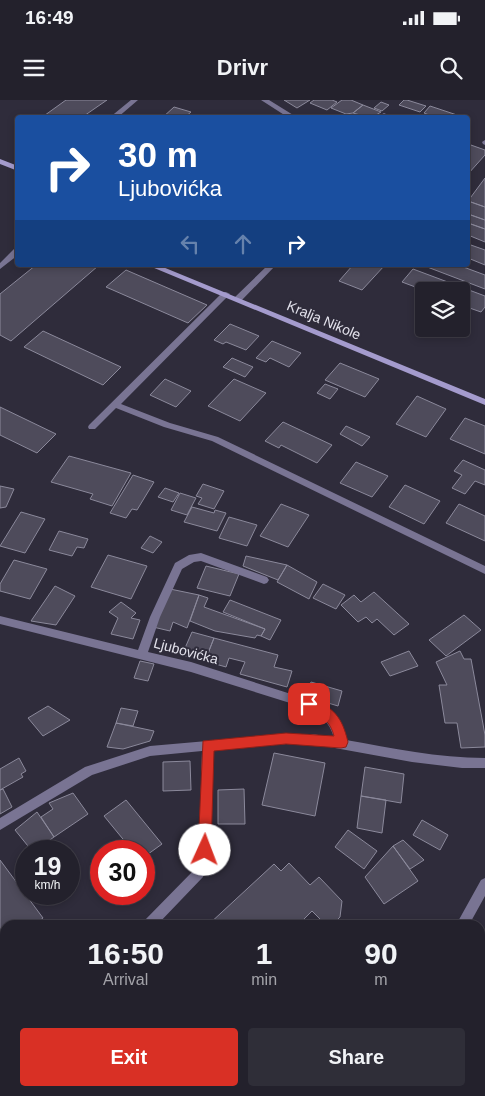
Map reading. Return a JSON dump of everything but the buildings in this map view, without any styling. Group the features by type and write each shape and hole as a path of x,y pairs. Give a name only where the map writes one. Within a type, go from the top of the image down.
{"street":[{"path":"116,115 135,100"},
{"path":"264,100 290,115"},
{"path":"0,161 15,168"},
{"path":"0,267 15,253"},
{"name":"Kralja Nikole","path":"156,267 226,294 485,402"},
{"path":"238,299 270,267"},
{"path":"92,427 226,294"},
{"path":"116,405 167,425 215,439 485,570"},
{"path":"142,654 155,617 178,566 184,562 201,557 264,580"},
{"name":"Ljubovićka","path":"0,620 81,642 191,666 309,704 326,712 337,726 341,742"},
{"path":"0,824 82,775 119,759 150,751 286,739 341,742 412,757 462,763 485,763"},
{"path":"153,920 199,873 205,850 208,745"},
{"path":"465,920 485,884"}],"route":[{"path":"205,850 208,745 286,739 341,742 337,726 326,712 309,704"}]}
